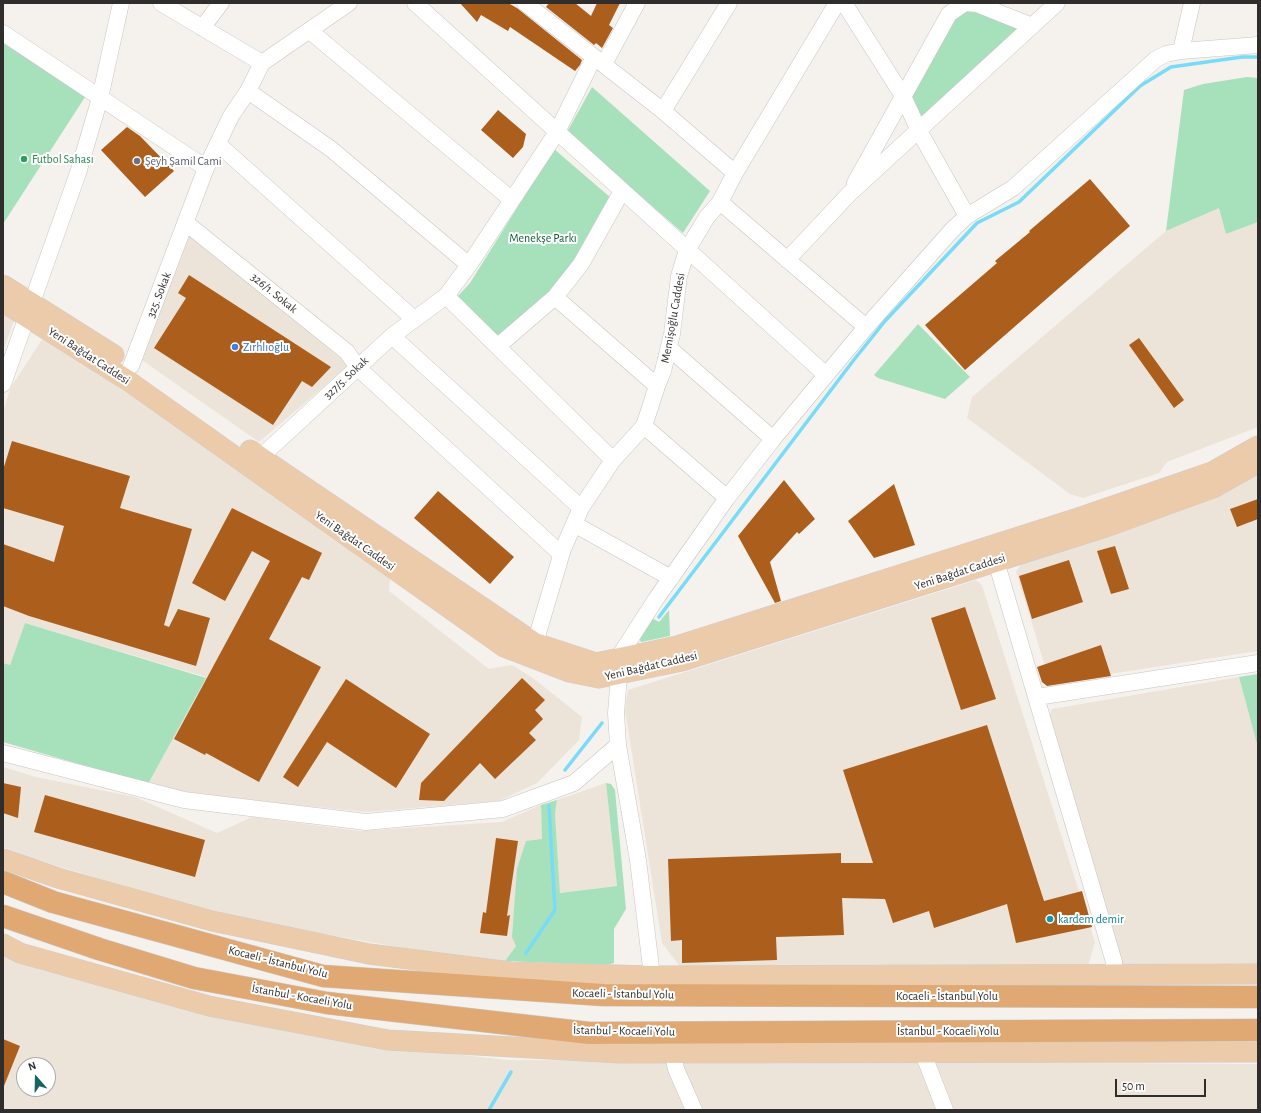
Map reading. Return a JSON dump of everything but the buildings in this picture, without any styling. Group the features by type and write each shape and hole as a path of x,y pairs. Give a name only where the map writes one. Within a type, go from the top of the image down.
{"highway":[{"name":"Kocaeli - İstanbul Yolu","path":"3,882 53,902 323,976 603,995 1258,997"},
{"name":"İstanbul - Kocaeli Yolu","path":"3,916 99,949 194,978 327,1003 589,1033 1258,1030"}],"main road":[{"name":"Yeni Bağdat Caddesi","path":"3,285 29,309 127,380 256,461 535,643 596,663 618,666 682,661 1106,527 1213,488 1258,463"},
{"name":"Yeni Bağdat Caddesi","path":"3,302 29,309 131,366 504,647 569,672 599,678 618,666 677,646 1078,518 1212,472 1258,446"},
{"path":"3,859 58,878 212,921 370,954 511,972 652,976 1113,976 1258,974"},
{"path":"3,944 20,953 209,1006 388,1040 620,1053 673,1054 1258,1052"}],"street":[{"path":"3,384 78,172 100,98 121,3"},
{"path":"161,3 262,63 349,3"},
{"path":"202,28 221,3"},
{"path":"415,3 826,375"},
{"path":"525,3 663,111 735,173"},
{"name":"327/5. Sokak","path":"256,461 392,336 446,296 469,265 557,132 599,61 637,3"},
{"path":"663,111 729,3"},
{"name":"Memişoğlu Caddesi","path":"535,643 561,554 581,508 613,460 644,426 657,386 664,371 669,348 679,276 687,250 707,217 720,202 735,173 837,3"},
{"path":"844,3 903,96 919,131 967,216"},
{"path":"849,194 949,14 965,3 977,4 1032,26"},
{"path":"787,260 849,194 1057,3"},
{"path":"1181,51 1192,3"},
{"path":"310,31 512,200"},
{"path":"3,33 206,168"},
{"path":"652,976 638,860 618,745 616,713 618,666 671,578 727,498 773,439 866,327 952,230 967,216 1014,188 1156,58 1181,51 1258,45"},
{"name":"325. Sokak","path":"131,366 206,168 231,116 248,91 262,63"},
{"path":"248,91 331,149 469,265"},
{"path":"218,144 414,319"},
{"path":"498,346 555,297 581,264 622,191"},
{"path":"720,202 866,327"},
{"name":"326/1. Sokak","path":"186,223 347,352 358,368 561,554"},
{"path":"446,296 613,460"},
{"path":"555,297 657,386"},
{"path":"392,336 581,508"},
{"path":"669,348 773,439"},
{"path":"644,426 727,498"},
{"path":"574,524 671,578"},
{"path":"996,561 1114,962 1113,976"},
{"path":"1037,697 1258,664"},
{"path":"3,753 184,800 366,822 503,809 574,783 618,745"},
{"path":"923,1053 945,1110"},
{"path":"673,1054 676,1069 694,1110"}],"shaded area":[{"path":"1220,207 1226,234 1258,222 1258,427 1167,462 1159,473 1083,498 1070,494 967,418 972,397 1166,231"},
{"path":"190,235 349,365 259,442 139,358"},
{"path":"3,311 15,318 3,351"},
{"path":"45,335 390,578 389,591 489,669 512,665 533,678 582,717 579,740 537,783 499,801 366,812 196,795 148,784 206,677 25,623 10,665 3,663 3,411 11,387"},
{"path":"1258,475 1258,651 1065,681 1046,669 1016,572 1022,562 1217,495"},
{"path":"976,580 982,585 1095,942 1088,966 682,969 662,943 625,710 628,690"},
{"path":"1239,677 1258,748 1258,966 1128,967 1121,963 1048,721 1052,709"},
{"path":"3,767 36,777 135,797 217,833 252,817 359,831 502,822 541,805 545,907 505,961 426,952 228,917 27,857 3,847"},
{"path":"606,783 617,886 560,893 555,814 557,800"},
{"path":"3,950 41,970 348,1042 507,1060 1258,1064 1258,1110 3,1110"}],"green space":[{"path":"967,10 975,10 1018,29 922,117 911,95 954,19"},
{"name":"Futbol Sahası","path":"3,41 87,94 3,224"},
{"path":"1247,77 1258,78 1258,222 1226,234 1219,208 1166,231 1184,90 1203,84"},
{"path":"592,87 710,191 683,233 567,132"},
{"name":"Menekşe Parkı","path":"554,149 611,198 576,260 551,294 499,337 458,296 470,283"},
{"path":"918,324 970,377 945,399 878,378 874,375"},
{"path":"669,610 670,636 641,642 642,631 650,617 659,622"},
{"path":"25,623 206,678 148,784 3,742 3,663 10,665"},
{"path":"1258,674 1258,748 1239,677"},
{"path":"606,783 611,784 615,790 626,909 614,929 614,963 606,965 505,961 516,946 512,937 517,869 526,841 542,839 541,805 557,800 555,814 560,893 617,886"}],"waterway":[{"path":"659,617 885,321 977,223 1019,202 1140,86 1171,67 1242,57 1258,57"},
{"path":"565,770 602,723"},
{"path":"526,953 555,910 549,806"},
{"path":"489,1110 511,1072"}],"place":[{"name":"Futbol Sahası","path":"24,159"},
{"name":"Şeyh Şamil Cami","path":"137,161"},
{"name":"Zırhlıoğlu","path":"235,347"},
{"name":"kardem demir","path":"1050,919"}]}
